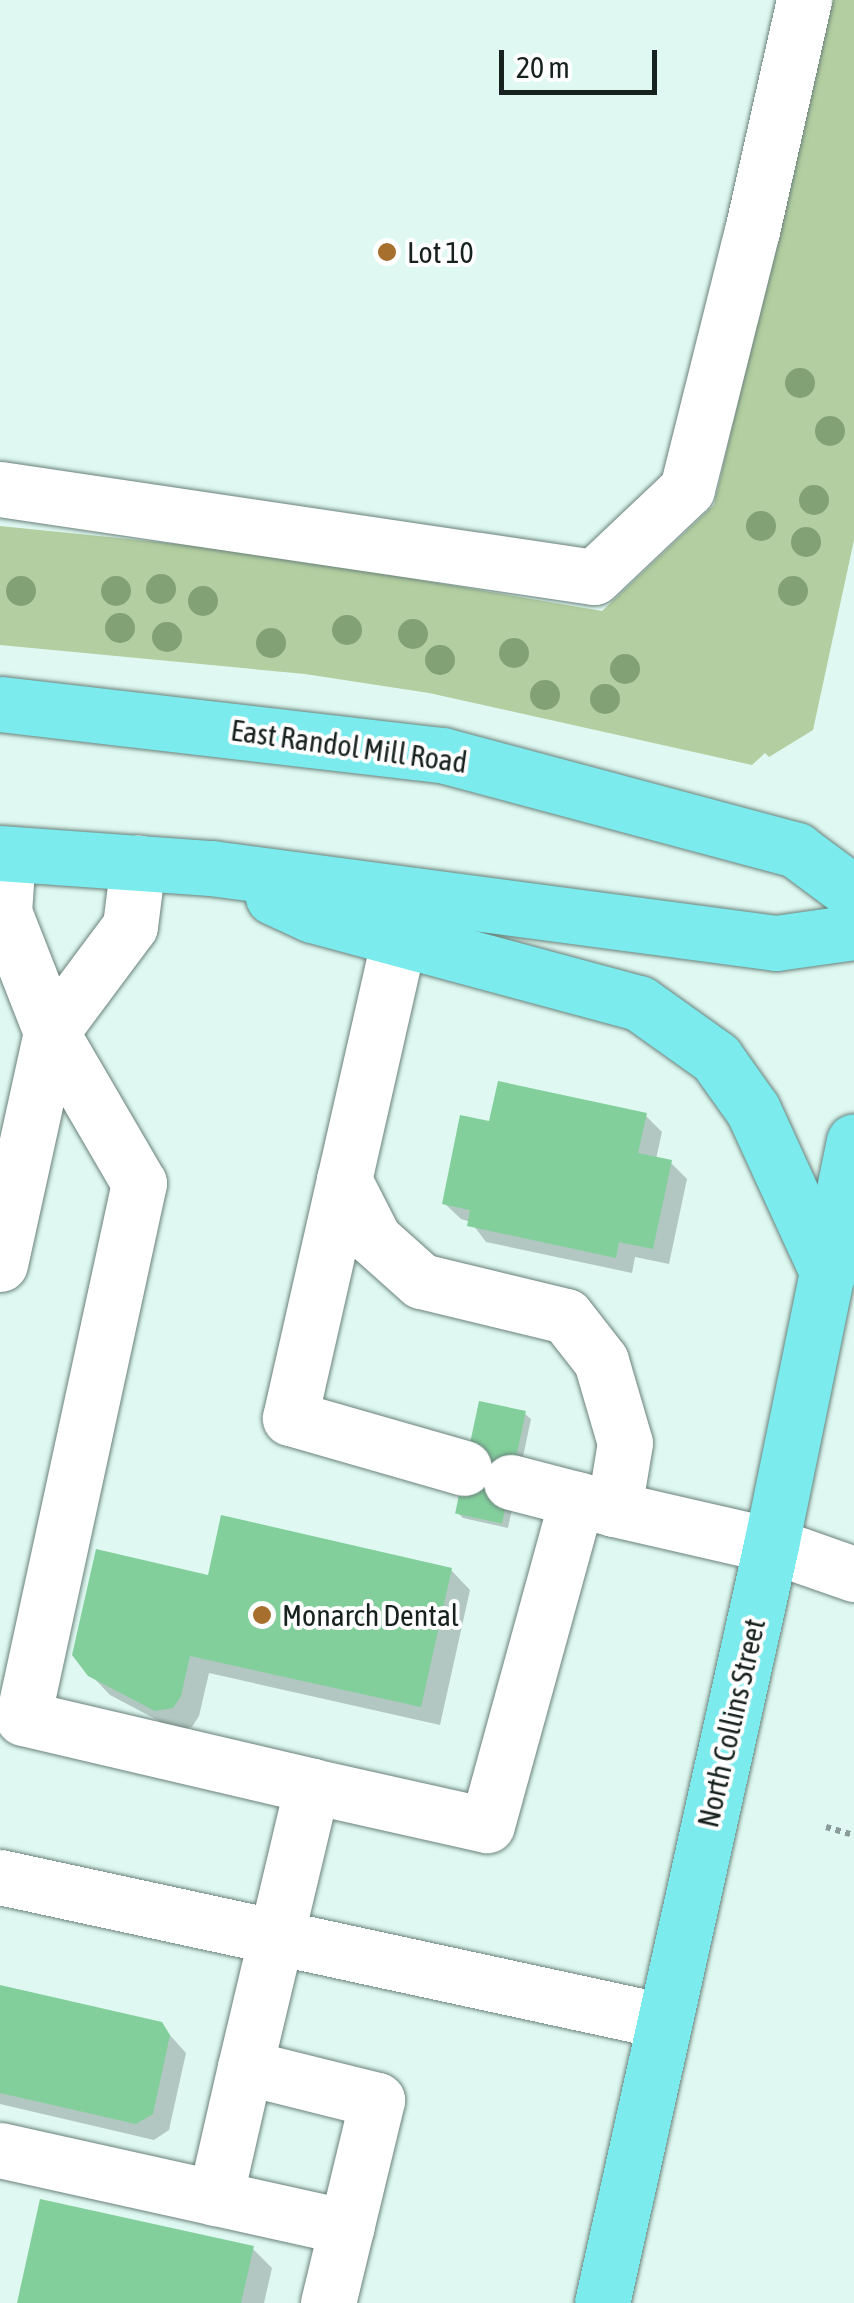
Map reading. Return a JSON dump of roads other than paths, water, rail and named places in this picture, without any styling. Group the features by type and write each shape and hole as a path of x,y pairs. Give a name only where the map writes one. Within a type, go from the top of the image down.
{"main road":[{"name":"East Randol Mill Road","path":"0,704 442,754 796,850 854,892"},
{"path":"4,853 211,868 776,943 854,932"},
{"path":"211,868 312,915 639,1003 716,1058 752,1110 828,1274"},
{"name":"North Collins Street","path":"602,2303 770,1545 854,1141"}],"lane":[{"path":"0,488 594,577 687,489 752,231 804,0"},
{"path":"4,853 4,912 50,1032 139,1183 24,1718 487,1824 595,1504 625,1443 601,1361 566,1316 422,1281 374,1239 344,1180"},
{"path":"0,1264 50,1032 130,926 138,863"},
{"path":"399,938 290,1418 595,1504 770,1545 854,1574"},
{"path":"214,2198 312,1786"},
{"path":"0,1876 664,2020"},
{"path":"245,2066 378,2100 328,2303"},
{"path":"0,2150 347,2227"}],"place":[{"name":"Lot 10","path":"387,252"},
{"name":"Monarch Dental","path":"262,1615"}]}
